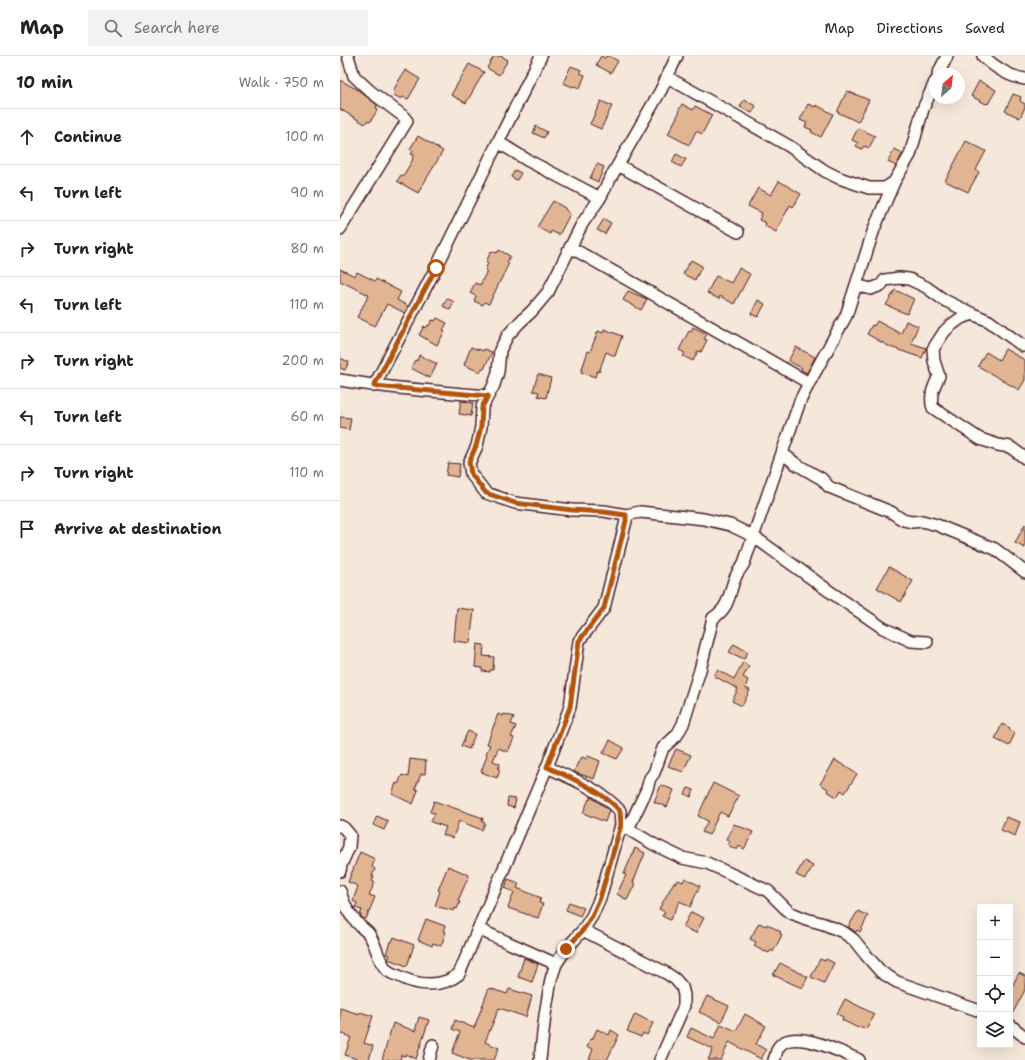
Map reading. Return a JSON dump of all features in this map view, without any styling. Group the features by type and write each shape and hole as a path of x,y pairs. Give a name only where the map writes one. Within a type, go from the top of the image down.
{"street":[{"path":"340,229 407,121 403,116 370,91 354,76 348,56"},
{"path":"374,386 436,268 541,56"},
{"path":"676,56 667,77 600,198 582,224 543,299 508,335 500,350 498,372 494,385 482,407 481,427 476,446 469,462 471,474 486,493 515,503 626,515 640,512 704,519 730,524 753,536 883,628 911,641 927,642"},
{"path":"941,68 946,56"},
{"path":"984,56 998,68 1025,79"},
{"path":"667,77 789,146 825,171 839,178 869,188 885,188 894,182"},
{"path":"540,1060 546,1008 551,979 556,964 592,916 600,898 624,827 647,789 650,778 654,773 663,748 677,735 683,724 714,618 720,614 728,603 736,574 744,563 753,536 758,527 800,401 846,316 874,229 894,182 910,155 923,109 929,96"},
{"path":"498,142 527,160 600,198"},
{"path":"618,165 738,232"},
{"path":"570,247 809,383"},
{"path":"856,285 872,289 881,285 885,280 899,278 909,279 944,300 989,321 1024,346"},
{"path":"973,314 961,318 950,326 944,332 933,349 934,361 939,376 932,391 931,401 933,408 980,439 1010,447 1025,458"},
{"path":"340,380 374,386 488,396"},
{"path":"782,453 796,464 822,479 829,488 891,512 903,520 912,522 922,521 937,525 995,549 1025,572"},
{"path":"340,891 343,902 355,921 368,934 375,944 382,962 388,971 420,984 439,983 452,980 459,974 547,767 570,707 579,641 604,608 626,521 626,515"},
{"path":"547,767 611,800 620,811 624,827 682,858 707,863 768,891 789,912 843,932 854,940 881,972 897,982 977,1009"},
{"path":"340,826 350,835 349,847 340,871"},
{"path":"478,929 556,964"},
{"path":"583,930 666,973 675,979 682,987 684,1006 660,1060"},
{"path":"1013,1027 1025,1037"},
{"path":"774,1060 778,1047 786,1041 799,1039 819,1044 859,1060"},
{"path":"429,1060 433,1045"}],"building":[{"path":"494,56 501,56 508,60 499,75 487,68"},
{"path":"601,56 605,58 609,56 618,61 611,73 596,65"},
{"path":"469,64 484,72 466,103 451,95"},
{"path":"571,66 581,70 580,73 585,75 580,88 563,83"},
{"path":"405,70 420,79 408,99 403,97 401,99 394,95 395,92 393,91"},
{"path":"340,80 358,90 377,105 376,108 378,109 370,122 367,121 365,124 340,109"},
{"path":"979,81 996,90 988,104 971,96"},
{"path":"847,91 869,100 858,122 837,112"},
{"path":"1013,94 1021,97 1020,101 1025,104 1020,118 1005,111"},
{"path":"744,100 756,106 752,113 740,107"},
{"path":"601,101 612,106 601,129 590,124"},
{"path":"682,104 693,110 695,106 712,115 702,134 696,131 689,145 668,134"},
{"path":"808,104 815,107 816,105 833,114 821,137 811,132 812,130 805,127 807,123 800,120"},
{"path":"536,126 547,132 544,138 533,133"},
{"path":"858,128 875,136 869,148 864,146 862,149 856,146 858,143 852,140"},
{"path":"418,136 443,151 418,193 397,181 401,175 403,176 413,159 412,158 414,155 411,154 413,151 410,149"},
{"path":"966,141 986,151 976,170 979,172 968,192 945,181"},
{"path":"894,149 903,153 896,166 888,162"},
{"path":"676,154 686,159 681,167 672,162"},
{"path":"597,164 604,167 598,182 590,178"},
{"path":"515,170 521,173 517,180 511,177"},
{"path":"779,181 801,194 793,207 790,205 776,232 765,226 766,223 759,220 762,213 748,206 758,188 771,195"},
{"path":"553,201 565,208 570,214 559,235 551,231 550,234 537,227"},
{"path":"604,219 611,223 605,234 597,230"},
{"path":"499,250 510,256 507,262 509,263 489,304 484,302 483,305 474,301 476,296 470,293 475,283 480,285 487,271 485,270 488,263 486,262 491,251 497,253"},
{"path":"691,260 702,266 695,280 683,274"},
{"path":"739,268 750,274 734,304 720,296 719,299 707,293 716,276 731,283"},
{"path":"340,269 355,276 357,272 375,281 376,279 401,292 397,300 408,306 405,313 387,304 375,326 357,317 369,295 340,281"},
{"path":"895,290 914,299 907,314 886,305"},
{"path":"628,291 647,299 641,310 623,300"},
{"path":"447,298 454,302 450,310 443,306"},
{"path":"758,300 765,304 758,317 751,314"},
{"path":"437,318 447,323 443,330 445,331 437,345 419,335 424,326 426,328 432,320 435,321"},
{"path":"877,321 901,334 906,321 918,326 911,343 926,348 922,358 890,347 867,334 872,325 874,326"},
{"path":"693,327 707,334 704,339 707,340 701,352 698,351 693,361 683,356 685,353 679,350 689,331 691,332"},
{"path":"604,329 622,336 615,356 606,352 599,372 597,371 595,377 581,372 588,351 590,352 598,331 603,333"},
{"path":"471,347 492,352 484,369 482,368 480,372 464,365"},
{"path":"796,347 815,357 807,373 801,370 802,368 788,361"},
{"path":"1005,349 1025,360 1025,380 1019,390 978,366 986,352 999,360"},
{"path":"419,355 437,364 430,378 411,368 415,360 417,361"},
{"path":"340,358 349,362 345,370 340,368"},
{"path":"538,374 551,378 546,398 538,396 539,392 533,391"},
{"path":"461,401 473,403 471,416 459,414"},
{"path":"340,417 351,418 349,430 340,428"},
{"path":"448,463 460,464 458,477 446,475"},
{"path":"1025,524 1025,548 1015,543"},
{"path":"889,567 913,581 901,602 877,588"},
{"path":"457,608 474,610 470,643 454,641"},
{"path":"477,644 484,645 483,656 494,657 493,670 490,670 490,672 482,671 482,668 475,667"},
{"path":"734,644 748,652 744,659 729,652"},
{"path":"743,662 749,666 743,677 748,680 745,688 750,690 742,706 732,701 738,689 714,676 718,670 734,679"},
{"path":"498,714 514,717 511,724 516,726 511,737 514,738 508,752 498,748 493,761 500,764 498,769 500,770 497,778 481,772 490,745 487,744"},
{"path":"1002,724 1010,728 1009,730 1015,733 1009,746 995,739"},
{"path":"468,731 475,734 469,749 461,746"},
{"path":"610,740 624,748 617,759 603,753"},
{"path":"676,749 691,755 683,772 668,766"},
{"path":"588,756 600,761 594,779 574,772 582,757 587,759"},
{"path":"410,759 426,761 425,774 421,774 415,789 418,790 413,804 392,794 396,783 398,784 402,775 408,777"},
{"path":"835,760 857,774 845,793 841,790 837,797 827,791 828,789 820,784"},
{"path":"713,783 739,796 728,816 720,812 709,835 702,832 708,821 698,816"},
{"path":"661,785 674,790 667,807 654,802"},
{"path":"688,788 694,790 691,797 685,794"},
{"path":"591,797 609,810 605,822 583,813"},
{"path":"508,798 516,799 514,808 507,806"},
{"path":"434,801 483,818 482,822 485,823 482,830 459,821 453,838 443,835 446,827 431,822 435,813 430,812"},
{"path":"377,816 388,821 384,830 373,825"},
{"path":"1006,817 1020,822 1015,836 1001,830"},
{"path":"734,824 753,832 744,849 739,846 737,850 728,845 730,841 726,839"},
{"path":"635,848 645,853 633,883 635,884 627,900 617,894 626,875 624,874"},
{"path":"360,852 375,859 372,867 375,869 372,876 374,876 372,881 375,882 369,895 375,897 366,919 362,918 360,915 362,910 355,908 357,903 353,901 358,886 348,882"},
{"path":"804,861 813,866 805,879 796,875"},
{"path":"448,866 469,875 458,901 460,902 457,909 455,908 454,911 435,906 440,891 438,890"},
{"path":"685,878 700,886 690,907 680,901 670,920 662,916 665,912 659,909 674,882 676,883 678,880 683,882"},
{"path":"508,879 519,883 517,888 541,898 539,903 543,904 538,918 508,908 514,892 505,888"},
{"path":"569,902 584,908 580,916 566,910"},
{"path":"858,911 868,916 860,932 857,930 856,932 848,927"},
{"path":"691,912 704,918 696,933 683,927"},
{"path":"426,919 445,926 443,931 446,932 441,946 433,943 432,946 418,940"},
{"path":"759,923 766,926 767,924 781,932 780,934 782,935 773,952 771,950 769,953 765,952 754,946 756,942 750,939"},
{"path":"394,937 414,945 407,966 388,959 390,955 386,954 390,942 392,942"},
{"path":"524,958 538,964 532,982 518,977"},
{"path":"820,959 825,961 826,959 834,963 824,983 811,977"},
{"path":"780,963 808,977 802,988 773,975"},
{"path":"1019,973 1025,976 1025,990 1013,1012 1013,1012 1013,984"},
{"path":"489,988 507,994 509,989 532,996 526,1017 499,1008 485,1042 499,1048 494,1060 470,1060 452,1053 460,1032 452,1029 455,1020 474,1028"},
{"path":"707,996 729,1006 721,1022 699,1012"},
{"path":"845,999 874,1014 866,1029 859,1026 858,1028 842,1020 843,1017 837,1014"},
{"path":"340,1008 359,1014 360,1012 373,1016 364,1043 373,1046 369,1060 360,1060 345,1055 351,1037 340,1033"},
{"path":"635,1014 653,1023 647,1035 643,1033 641,1037 627,1031"},
{"path":"745,1014 766,1026 756,1044 766,1050 761,1059 729,1042 721,1060 708,1060 713,1049 687,1037 691,1028 714,1039 721,1024 736,1031"},
{"path":"419,1017 429,1020 416,1059 406,1054 405,1056 401,1055 400,1060 382,1060 393,1023 415,1031"},
{"path":"597,1029 609,1035 611,1030 619,1035 607,1060 589,1060 593,1049 587,1047 590,1039 592,1040"}],"route":[{"path":"436,268 374,386 488,396 482,407 481,427 476,446 469,462 471,474 486,493 515,503 626,515 626,521 604,608 579,641 570,707 547,767 611,800 620,811 621,825 600,898 592,916 583,930 566,949"}]}
